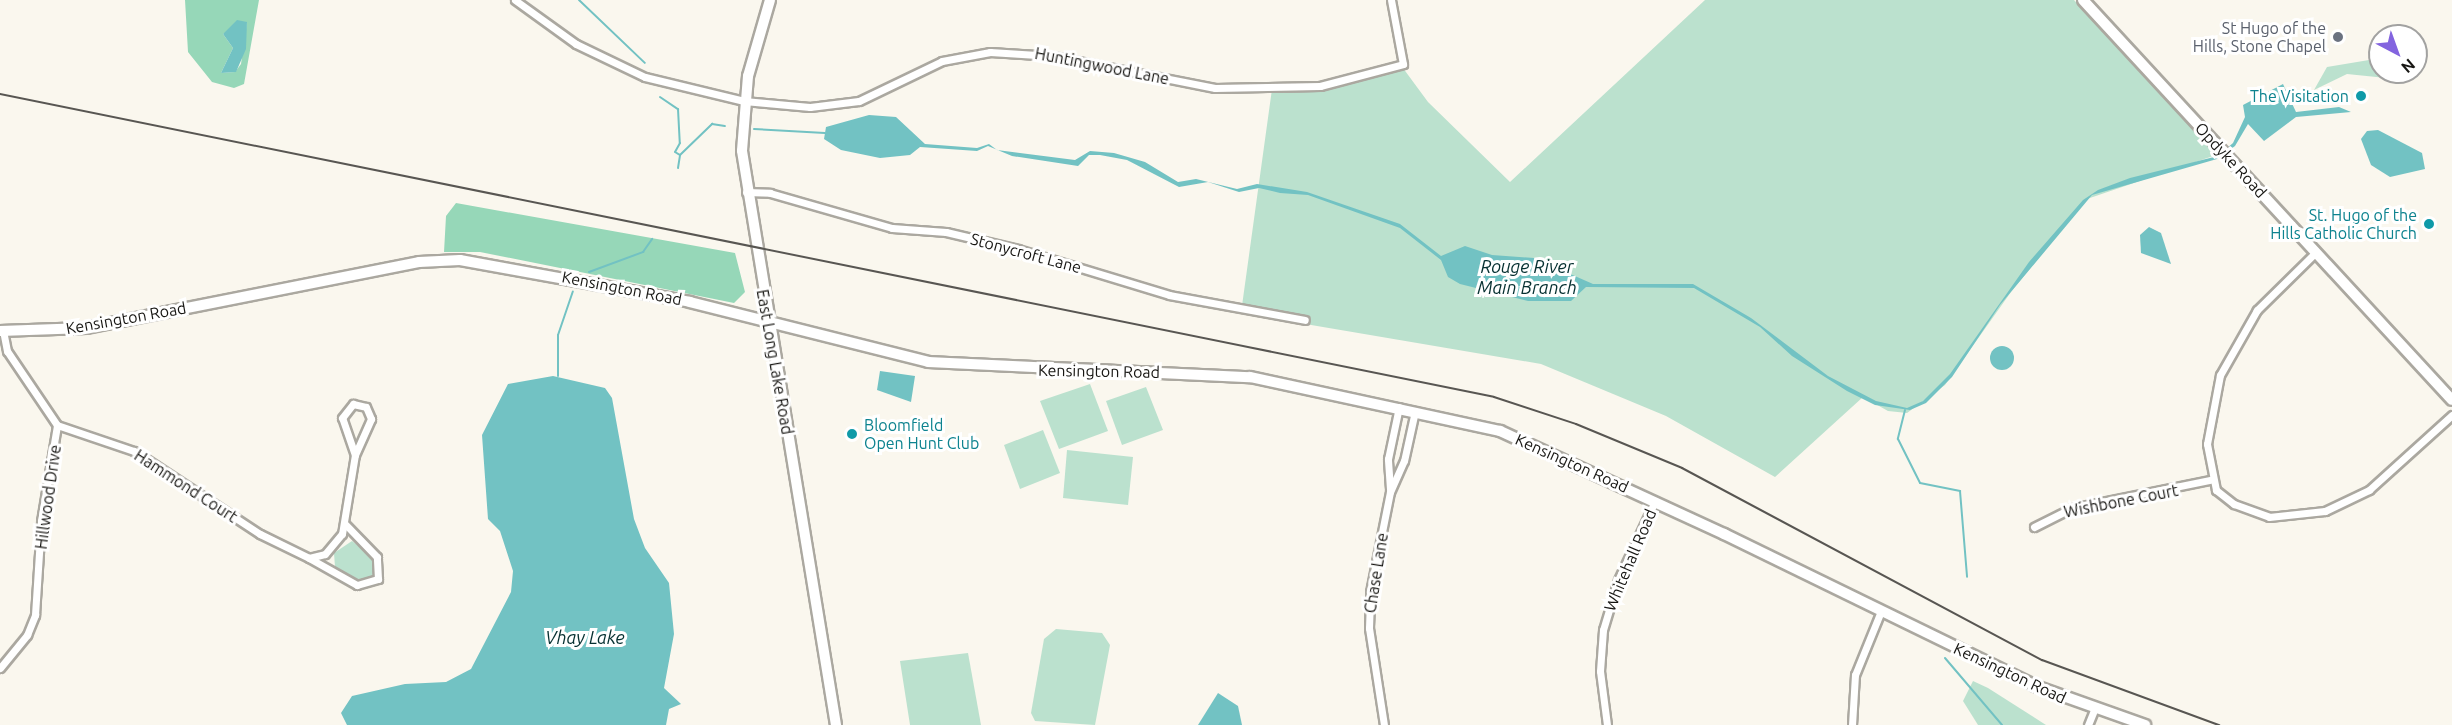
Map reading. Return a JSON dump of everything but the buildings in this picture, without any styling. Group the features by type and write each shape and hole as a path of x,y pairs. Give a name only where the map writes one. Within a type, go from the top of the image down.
{"street":[{"path":"515,0 576,44 632,72 744,101"},
{"name":"East Long Lake Road","path":"770,0 744,101 746,192 836,725"},
{"name":"Huntingwood Lane","path":"744,101 847,104 942,61 990,52 1053,56 1215,88 1320,86 1403,63 1391,0"},
{"name":"Opdyke Road","path":"2083,0 2452,400"},
{"name":"Stonycroft Lane","path":"746,192 770,194 892,228 946,232 1018,249 1161,294 1305,320"},
{"path":"2316,252 2257,310 2223,365 2209,422 2210,480 2227,500 2258,514 2316,513 2364,494 2452,415"},
{"name":"Kensington Road","path":"1,331 94,327 445,260 518,267 769,323 928,362 1239,376 1415,410 1500,431 1655,501 1881,611 2094,710 2145,725"},
{"name":"Hillwood Drive","path":"0,668 27,635 35,615 40,532 57,425 7,351 1,331"},
{"path":"309,558 331,549 346,525 355,455 371,419 357,404 342,418 355,455"},
{"name":"Chase Lane","path":"1384,725 1369,610 1390,492 1388,459 1399,407"},
{"name":"Chase Lane","path":"1390,492 1404,461 1415,410"},
{"name":"Hammond Court","path":"57,425 134,452 260,534 357,585 378,579 377,557 346,525"},
{"name":"Wishbone Court","path":"2034,527 2059,512 2210,480"},
{"name":"Whitehall Road","path":"1607,725 1600,671 1604,624 1655,501"},
{"path":"1852,725 1855,675 1881,611"},
{"path":"2088,725 2094,710"}],"green space":[{"path":"185,0 259,0 244,84 234,88 212,82 188,52","holes":["247,22 241,64 235,72 221,73 233,48 223,34"]},
{"path":"1705,0 2074,0 2219,154 2087,199 2011,292 1945,385 1907,413 1888,411 1863,397 1775,477 1666,416 1541,364 1241,313 1272,89 1298,88 1400,64 1428,102 1510,182"},
{"path":"2368,60 2368,76 2347,74 2314,90 2327,67"},
{"path":"456,203 735,253 745,292 734,303 480,252 444,252 446,216"},
{"path":"1090,384 1108,431 1059,449 1040,401"},
{"path":"1146,387 1163,430 1122,445 1106,401"},
{"path":"1043,430 1060,473 1020,489 1004,445"},
{"path":"1067,450 1133,457 1128,505 1063,498"},
{"path":"352,541 374,558 376,573 369,578 355,580 335,567 334,553"},
{"path":"1056,629 1102,633 1110,645 1095,725 1035,721 1031,713 1044,639"},
{"path":"968,653 981,725 910,725 900,661"},
{"path":"1973,681 2046,725 1978,725 1963,701"}],"water":[{"path":"237,20 247,22 246,49 236,72 221,73 233,48 223,34"},
{"name":"Rouge River Main Branch","path":"2283,84 2296,112 2339,107 2351,112 2296,117 2264,141 2248,124 2235,146 2217,159 2092,195 2000,305 1952,377 1926,403 1910,410 1875,405 1847,391 1792,356 1760,327 1694,288 1586,287 1571,301 1528,301 1460,284 1448,277 1441,260 1400,228 1308,195 1280,193 1259,188 1239,192 1208,182 1179,187 1127,160 1089,155 1078,166 1012,156 998,150 1075,160 1090,151 1114,153 1145,162 1178,182 1196,179 1237,189 1257,184 1307,192 1400,224 1441,256 1465,246 1492,255 1534,258 1593,284 1693,284 1751,318 1828,376 1876,401 1907,408 1923,401 1950,374 2029,262 2083,200 2098,190 2130,178 2218,156 2233,143 2245,117 2243,105"},
{"path":"869,115 896,117 925,144 977,148 989,144 996,149 988,146 977,151 920,147 910,155 880,158 841,150 824,139 826,127"},
{"path":"2378,130 2422,153 2425,169 2390,177 2371,165 2361,139 2367,131"},
{"path":"2149,227 2161,233 2171,264 2141,253 2140,235"},
{"path":"2002,346 2011,349 2014,358 2011,367 2002,370 1993,367 1990,358 1993,349"},
{"path":"880,371 915,376 911,402 877,390"},
{"name":"Vhay Lake","path":"553,376 605,388 612,398 634,519 645,548 669,583 674,634 664,688 681,704 669,709 666,725 347,725 341,713 352,696 405,684 446,682 471,669 511,592 513,571 500,531 488,519 482,435 508,384"},
{"path":"1218,693 1238,706 1242,725 1198,725"}],"waterway":[{"name":"Rouge River Main Branch","path":"579,0 645,63"},
{"name":"Rouge River Main Branch","path":"660,97 678,109 680,143 675,152 680,155 712,124 725,126"},
{"name":"Rouge River Main Branch","path":"754,129 825,133"},
{"path":"678,168 680,156"},
{"path":"589,272 643,252 652,239"},
{"path":"558,376 558,335 573,291"},
{"path":"1905,410 1898,439 1920,483 1960,491 1967,577"},
{"path":"1945,658 2002,725"}],"railway":[{"path":"0,94 1494,397 1576,424 1682,468 2042,660 2219,725"}],"place":[{"name":"St Hugo of the Hills, Stone Chapel","path":"2338,37"},
{"name":"The Visitation","path":"2361,96"},
{"name":"St. Hugo of the Hills Catholic Church","path":"2429,224"},
{"name":"Bloomfield Open Hunt Club","path":"852,434"}]}
